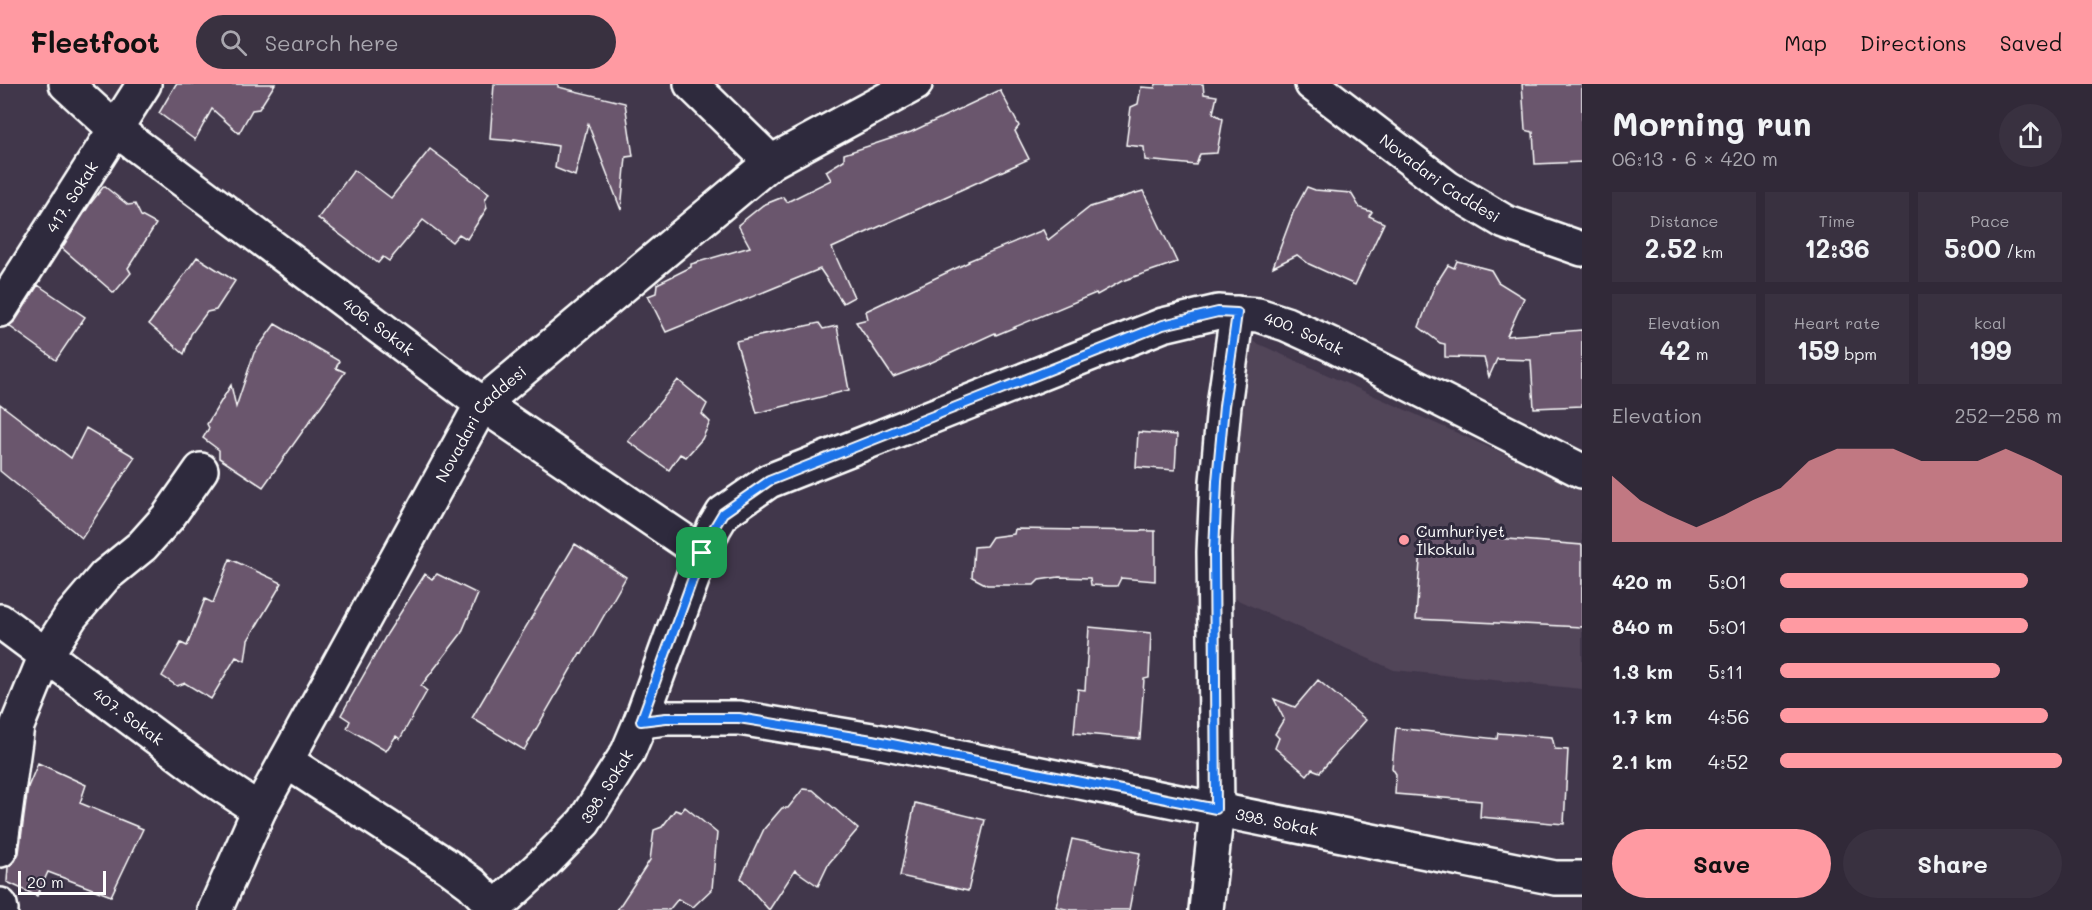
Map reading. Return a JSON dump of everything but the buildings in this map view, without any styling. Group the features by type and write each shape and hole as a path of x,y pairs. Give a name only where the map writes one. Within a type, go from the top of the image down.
{"street":[{"name":"406. Sokak","path":"66,84 115,129 482,405 702,553"},
{"name":"417. Sokak","path":"0,310 144,84"},
{"path":"691,84 771,162"},
{"name":"Novadari Caddesi","path":"215,910 259,810 482,405 771,162 915,84"},
{"name":"Novadari Caddesi","path":"1312,84 1448,188 1505,222 1582,249"},
{"name":"400. Sokak","path":"641,721 702,553 723,513 769,481 1163,325 1218,312 1258,315 1286,324 1582,471"},
{"path":"1206,910 1216,809 1214,552 1217,481 1224,406 1237,313"},
{"path":"0,850 16,726 46,655 71,616 105,576 142,546 162,524 201,470"},
{"name":"407. Sokak","path":"0,621 211,778 259,810"},
{"name":"398. Sokak","path":"496,909 584,822 628,752 641,721 666,718 739,718 872,740 1556,878 1582,878"},
{"path":"286,760 449,867 472,884 496,909"},
{"path":"0,905 1,910"}],"shaded area":[{"name":"Cumhuriyet İlkokulu","path":"1252,341 1582,489 1582,689 1394,670 1220,592"}],"place":[{"name":"Cumhuriyet İlkokulu","path":"1404,540"}],"route":[{"path":"1218,312 1237,313 1224,406 1217,481 1214,552 1216,809 872,740 739,718 666,718 641,721 702,553 723,513 769,481 1163,325 1218,312"}]}
